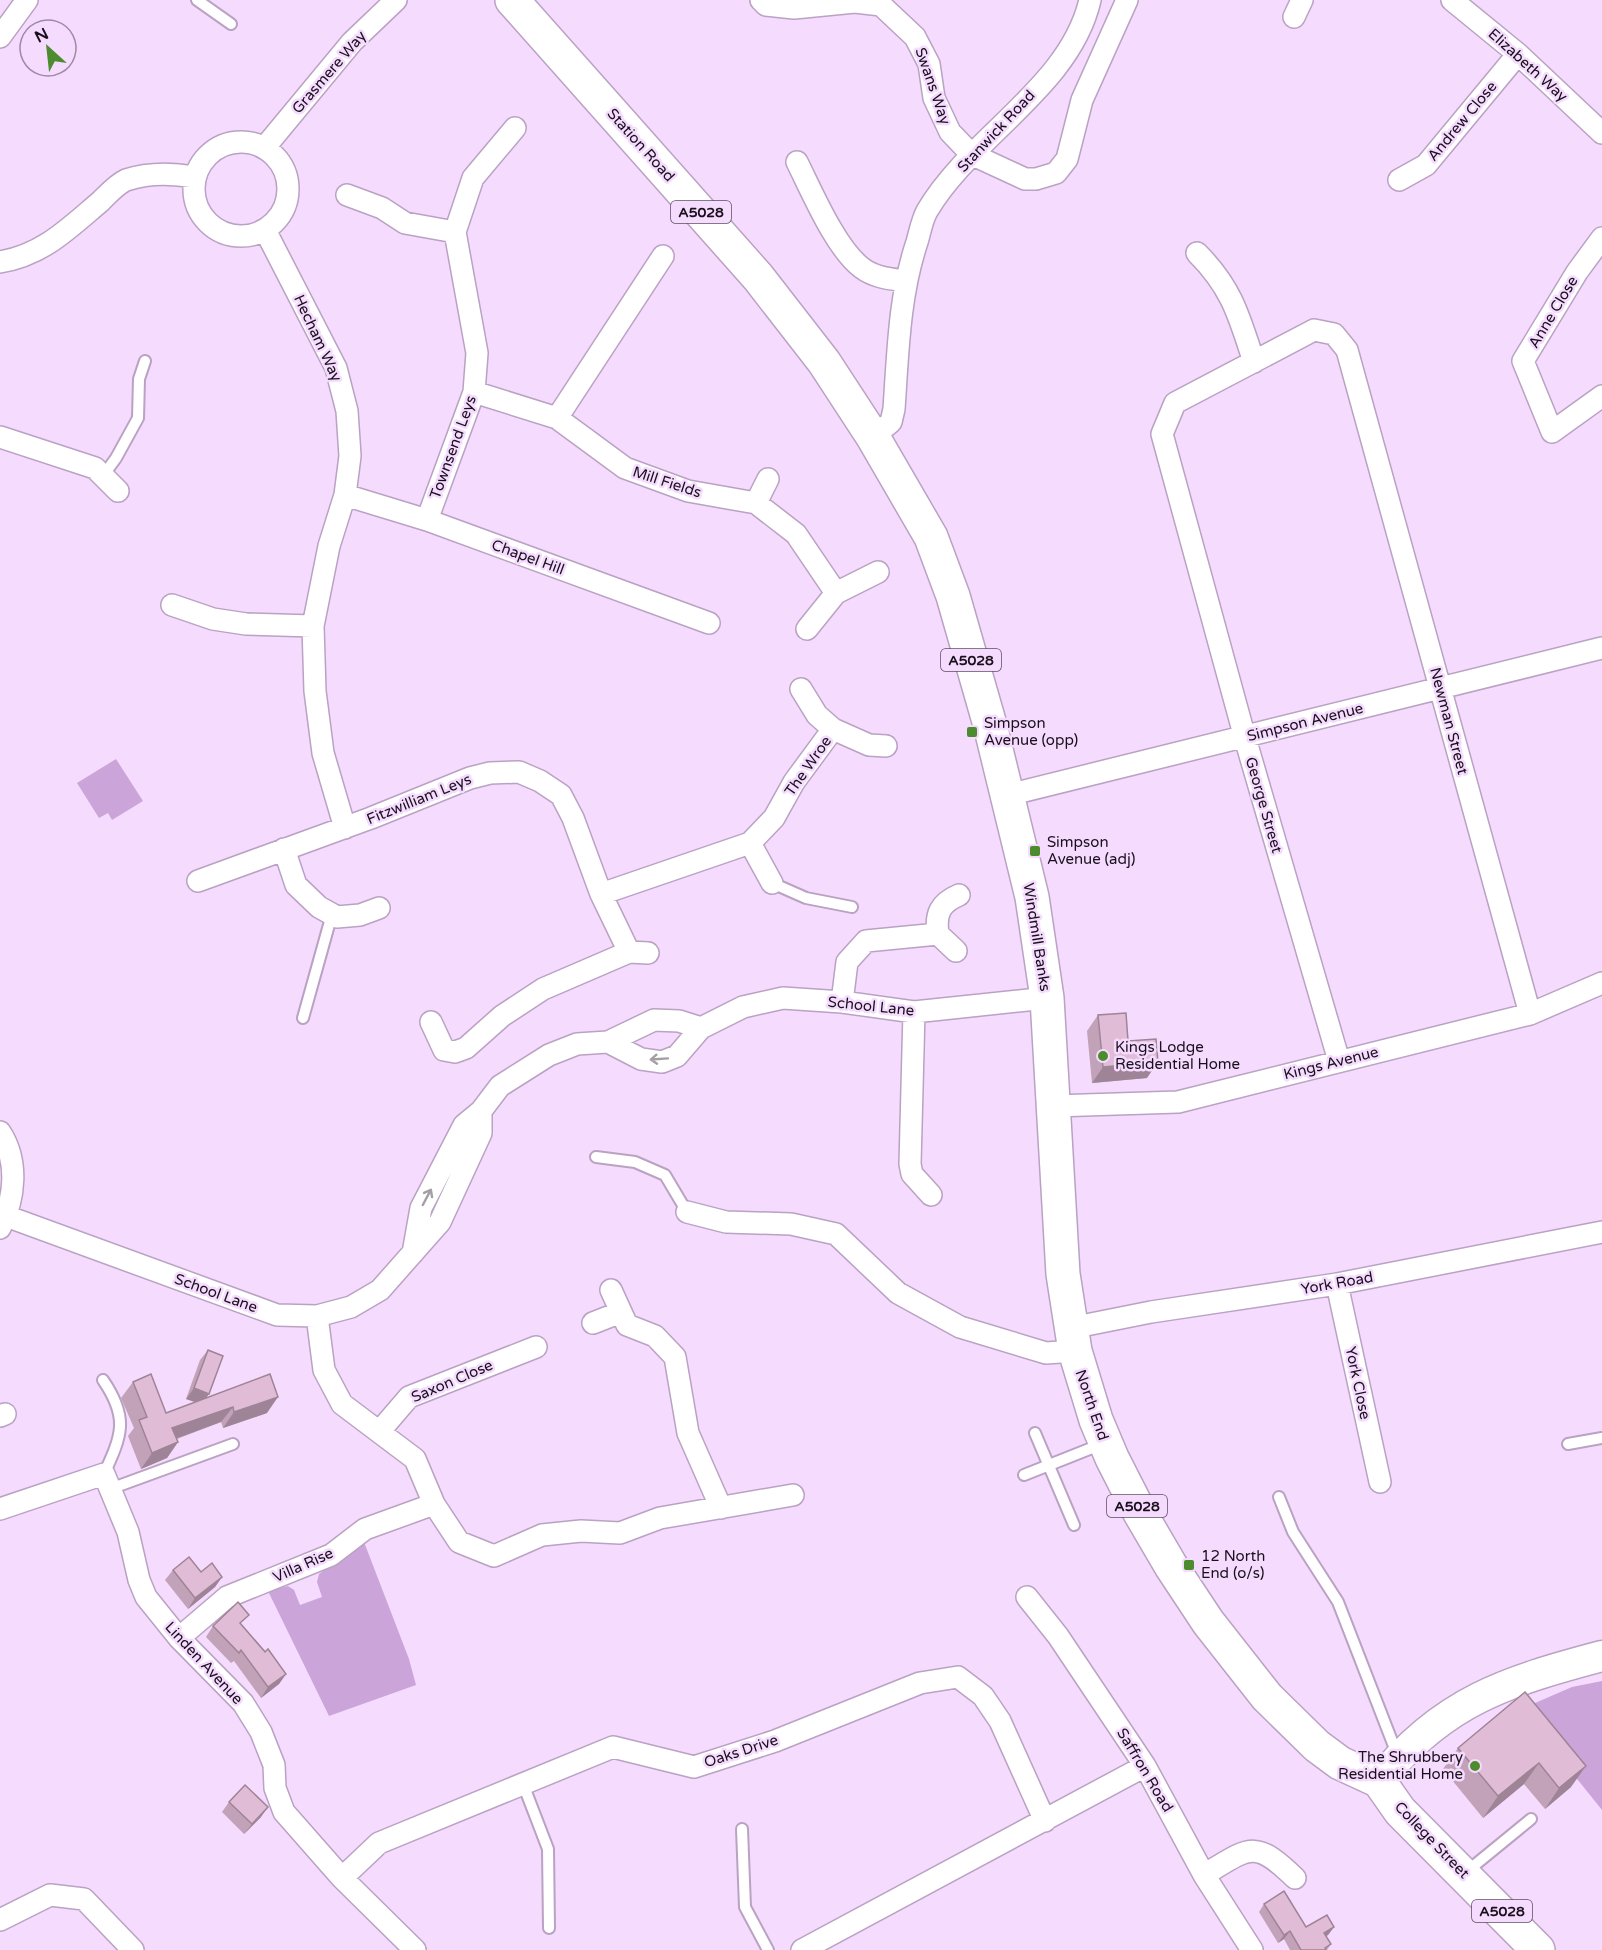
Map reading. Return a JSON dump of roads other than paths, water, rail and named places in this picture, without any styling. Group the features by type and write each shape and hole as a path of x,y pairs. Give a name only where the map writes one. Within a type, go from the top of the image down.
{"main road":[{"name":"Station Road","path":"512,0 758,277 824,362 873,437"},
{"name":"Windmill Banks","path":"873,437 931,537 953,596 1008,795 1032,897 1047,998 1054,1106"},
{"name":"North End","path":"1054,1106 1063,1274 1073,1340 1084,1386 1105,1443 1171,1566 1241,1666"},
{"path":"1389,1769 1426,1732 1473,1700 1524,1677 1602,1656"},
{"name":"College Street","path":"1241,1666 1287,1718 1317,1746 1340,1763 1389,1769 1400,1810 1538,1950"}],"street":[{"path":"0,37 27,0"},
{"name":"Grasmere Way","path":"265,147 352,42 396,0"},
{"name":"Swans Way","path":"761,0 766,5 794,9 855,2 881,4 915,37 929,64 934,98 950,132 971,154"},
{"name":"Stanwick Road","path":"873,437 891,422 906,281 926,212 971,154 1062,61 1090,0"},
{"path":"971,154 1025,179 1036,179 1056,173 1067,159 1082,100 1127,0"},
{"name":"Elizabeth Way","path":"1452,0 1518,54 1602,133"},
{"name":"Andrew Close","path":"1399,180 1426,165 1518,54"},
{"name":"Townsend Leys","path":"427,520 474,392 477,353 455,232 473,177 515,128"},
{"path":"254,143 265,147 282,165 289,188 286,203 279,218 265,230 249,236 234,237 219,231 207,222 194,200 194,177 206,157 226,144 254,143"},
{"path":"797,162 830,227 861,268 877,276 906,281"},
{"path":"0,262 37,252 54,241 123,181 145,175 179,174 194,177"},
{"path":"347,195 382,208 405,223 455,232"},
{"name":"Hecham Way","path":"265,230 336,368 347,411 350,456 345,495 329,546 313,627 315,691 324,753 345,828"},
{"name":"Anne Close","path":"1602,238 1577,272 1523,361 1552,432 1602,396"},
{"path":"1197,253 1217,273 1236,307 1254,362"},
{"path":"557,418 663,256"},
{"name":"Newman Street","path":"1254,362 1314,330 1334,334 1347,350 1530,1014"},
{"name":"George Street","path":"1254,362 1174,403 1162,434 1245,738 1339,1061"},
{"name":"Mill Fields","path":"474,392 557,418 625,468 687,491 756,503 796,534 836,593"},
{"path":"0,436 94,468 118,491"},
{"path":"756,503 768,479"},
{"name":"Chapel Hill","path":"345,495 427,520 710,623"},
{"path":"807,629 836,593 878,572"},
{"path":"172,605 213,619 313,627"},
{"name":"Simpson Avenue","path":"1008,795 1602,648"},
{"name":"The Wroe","path":"601,894 750,843 774,818 794,782 834,729 817,715 801,689"},
{"path":"834,729 869,745 886,746"},
{"name":"Fitzwilliam Leys","path":"198,881 345,828 470,777 490,772 519,772 540,781 561,795 573,818 601,894 639,952 543,989 502,1016 466,1048 455,1052 444,1050 431,1022"},
{"path":"750,843 772,883"},
{"path":"284,849 296,885 319,907 337,917 360,915 379,908"},
{"path":"956,951 938,934 936,917 943,905 959,895"},
{"path":"842,1002 847,962 866,941 938,934"},
{"name":"Kings Avenue","path":"1054,1106 1178,1102 1530,1014 1602,983"},
{"name":"School Lane","path":"701,1028 742,1007 783,998 842,1002 914,1012 1047,998"},
{"path":"914,1012 910,1164 912,1174 931,1195"},
{"path":"654,1020 679,1021 701,1028 677,1056 662,1062 642,1059 608,1042 654,1020"},
{"name":"School Lane","path":"0,1132 5,1140 15,1175 3,1222 277,1315 317,1316 351,1307 380,1290 412,1253 421,1208 464,1125 481,1111 500,1086 549,1055 577,1044 608,1042"},
{"name":"York Road","path":"687,1212 726,1222 791,1224 836,1234 898,1293 960,1327 1046,1353 1073,1340 1151,1312 1337,1284 1602,1232"},
{"name":"York Close","path":"1337,1284 1380,1482"},
{"path":"611,1290 627,1325 655,1336 675,1357 688,1433 721,1508"},
{"path":"593,1323 621,1312"},
{"path":"317,1316 324,1370 342,1404 415,1458 434,1504 459,1542 494,1556 542,1535 581,1531 620,1533 660,1518 793,1495"},
{"name":"Saxon Close","path":"379,1432 409,1397 536,1347"},
{"path":"2,1503 107,1481"},
{"name":"Linden Avenue","path":"107,1481 128,1532 139,1580 146,1597 179,1638 243,1703 261,1732 274,1765 275,1788 284,1812 342,1878 412,1949"},
{"name":"Villa Rise","path":"179,1638 227,1598 331,1555 365,1529 434,1504"},
{"name":"Saffron Road","path":"1027,1597 1058,1636 1145,1766 1204,1875 1252,1950"},
{"name":"Oaks Drive","path":"342,1878 379,1843 613,1747 694,1767 775,1741 920,1683 958,1677 983,1696 1000,1720 1045,1821"},
{"path":"802,1950 1145,1766"},
{"path":"1204,1875 1230,1859 1260,1850 1272,1856 1295,1878"},
{"path":"0,1920 50,1895 84,1899 133,1950"}],"lane":[{"path":"197,0 231,24"},
{"path":"102,476 116,458 138,418 139,379 145,361"},
{"path":"772,883 806,898 852,907"},
{"path":"303,1018 332,914"},
{"path":"596,1157 634,1162 665,1175 687,1212"},
{"path":"103,1380 111,1392 121,1427 120,1439 107,1481"},
{"path":"1035,1433 1074,1525"},
{"path":"1568,1444 1602,1438"},
{"path":"1024,1475 1105,1443"},
{"path":"107,1481 233,1444"},
{"path":"1279,1497 1293,1532 1338,1602 1389,1769"},
{"path":"523,1784 548,1849 549,1928"},
{"path":"1464,1873 1531,1819"},
{"path":"742,1829 745,1906 768,1950"}],"place":[{"name":"Simpson Avenue (opp)","path":"972,732"},
{"name":"Simpson Avenue (adj)","path":"1035,851"},
{"name":"Kings Lodge Residential Home","path":"1103,1056"},
{"name":"12 North End (o/s)","path":"1189,1565"},
{"name":"The Shrubbery Residential Home","path":"1475,1766"}]}
